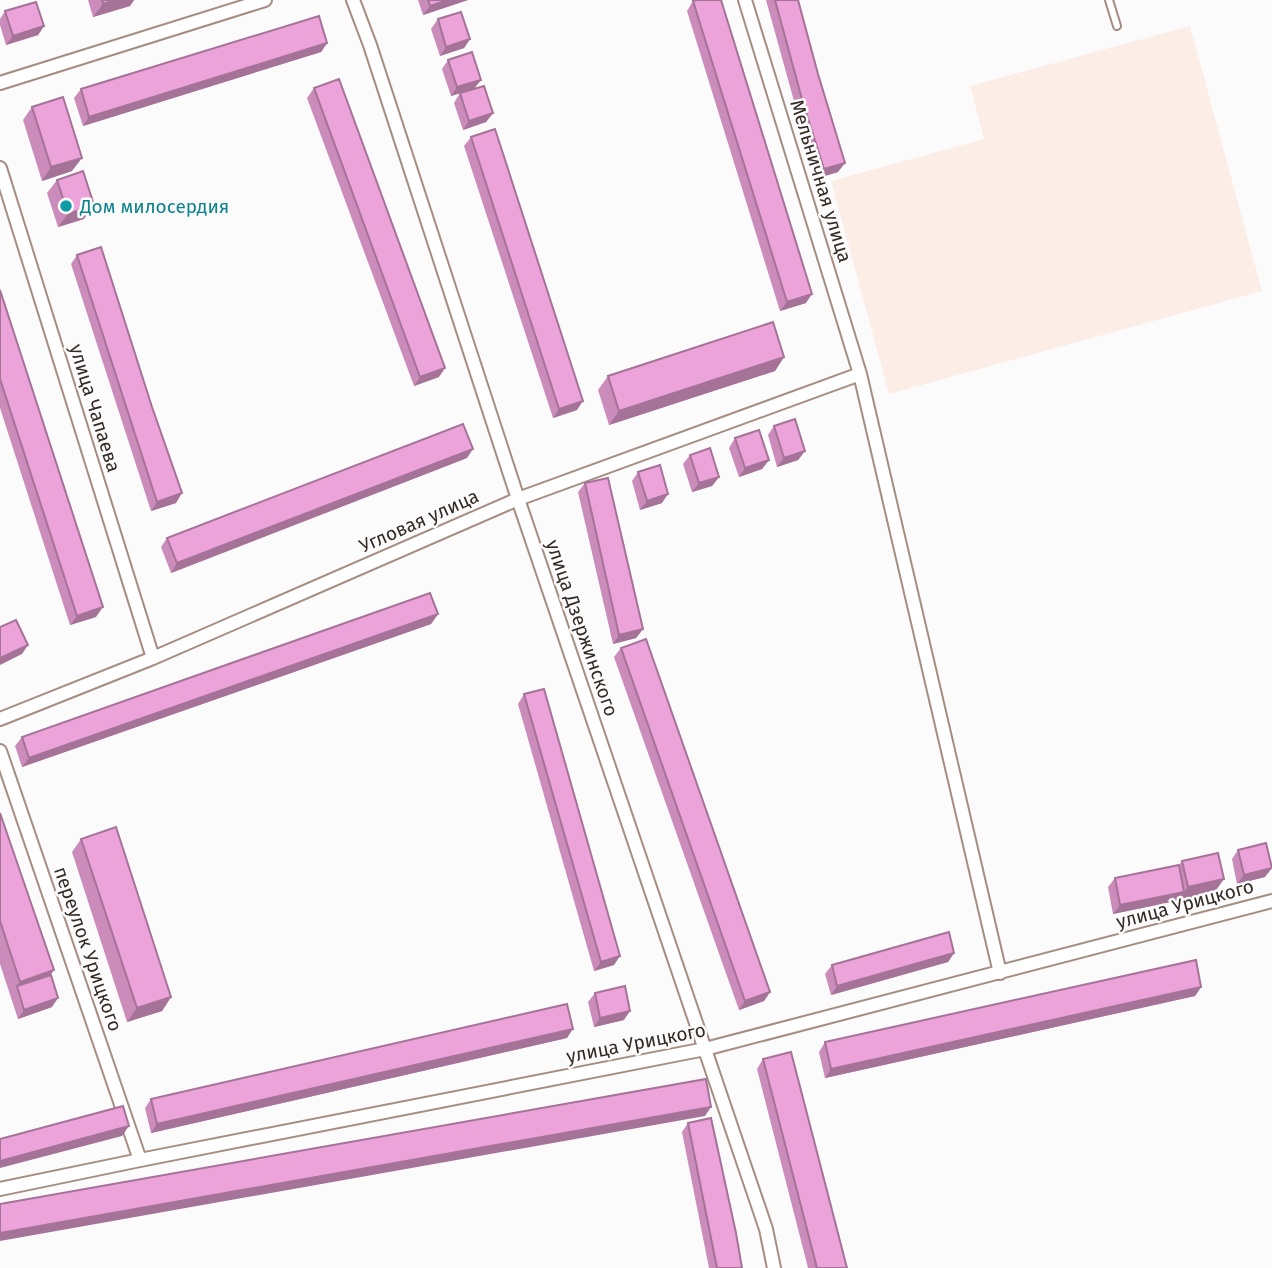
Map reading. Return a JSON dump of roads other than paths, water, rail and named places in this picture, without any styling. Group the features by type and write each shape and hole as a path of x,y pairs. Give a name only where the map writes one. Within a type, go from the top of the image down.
{"street":[{"path":"0,83 265,0"},
{"name":"улица Дзержинского","path":"353,0 518,499 766,1229 774,1268"},
{"name":"Мельничная улица","path":"745,0 860,374 1000,973"},
{"name":"улица Чапаева","path":"0,168 153,658"},
{"name":"Угловая улица","path":"0,719 153,658 518,499 860,374"},
{"name":"переулок Урицкого","path":"0,751 140,1160"},
{"name":"улица Урицкого","path":"0,1189 705,1049 1272,901"}],"lane":[{"path":"1109,0 1117,26"}],"place":[{"name":"Дом милосердия","path":"66,206"}]}
